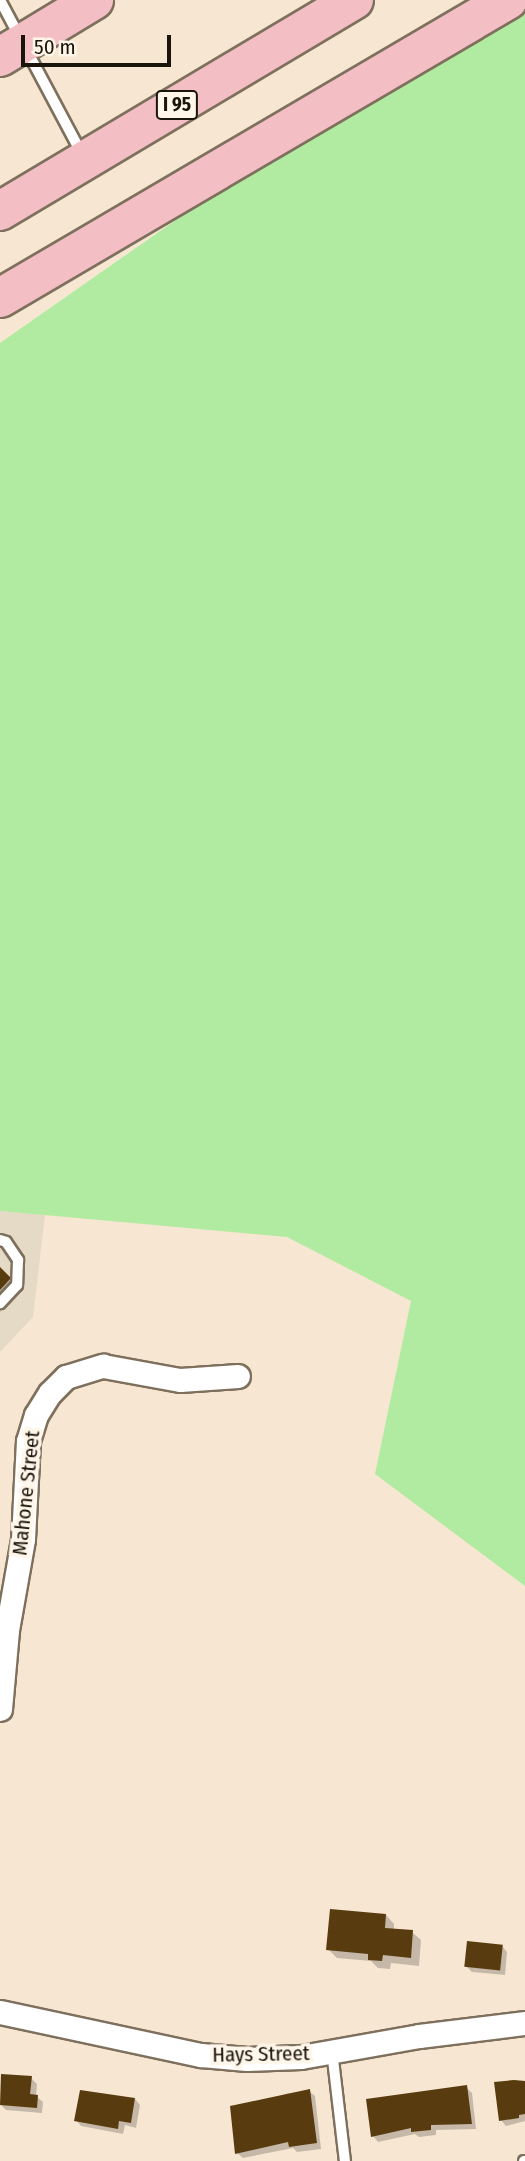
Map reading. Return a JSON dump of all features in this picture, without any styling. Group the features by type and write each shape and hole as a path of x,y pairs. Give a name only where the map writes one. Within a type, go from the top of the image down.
{"highway":[{"path":"11,50 94,0"},
{"name":"I 95","path":"0,211 354,0"},
{"path":"0,298 508,0"}],"street":[{"name":"Mahone Street","path":"0,1709 7,1630 23,1539 28,1441 36,1415 50,1393 66,1377 103,1366 180,1380 238,1376"},
{"name":"Hays Street","path":"0,2012 201,2055 247,2059 301,2057 419,2036 525,2023"}],"lane":[{"path":"0,0 11,50 85,160"},
{"path":"0,1240 6,1242 18,1260 16,1285 0,1303"},
{"path":"332,2051 345,2161"}],"shaded area":[{"path":"0,1211 45,1215 33,1317 0,1352"}],"green space":[{"path":"525,0 525,1586 375,1474 411,1301 287,1237 0,1211 0,343 336,108"}],"building":[{"path":"0,1267 11,1278 0,1290"},
{"path":"330,1909 386,1914 385,1928 413,1930 411,1958 383,1955 382,1961 368,1960 368,1954 326,1950"},
{"path":"467,1941 503,1945 500,1971 464,1967"},
{"path":"1,2074 32,2076 30,2094 38,2095 37,2108 0,2105"},
{"path":"525,2081 525,2114 519,2115 519,2118 499,2121 494,2082"},
{"path":"467,2085 472,2124 431,2125 431,2130 411,2132 411,2128 371,2137 366,2099"},
{"path":"310,2089 317,2143 289,2147 288,2142 235,2154 230,2106"},
{"path":"80,2090 135,2098 131,2123 119,2121 118,2129 74,2121"}]}
